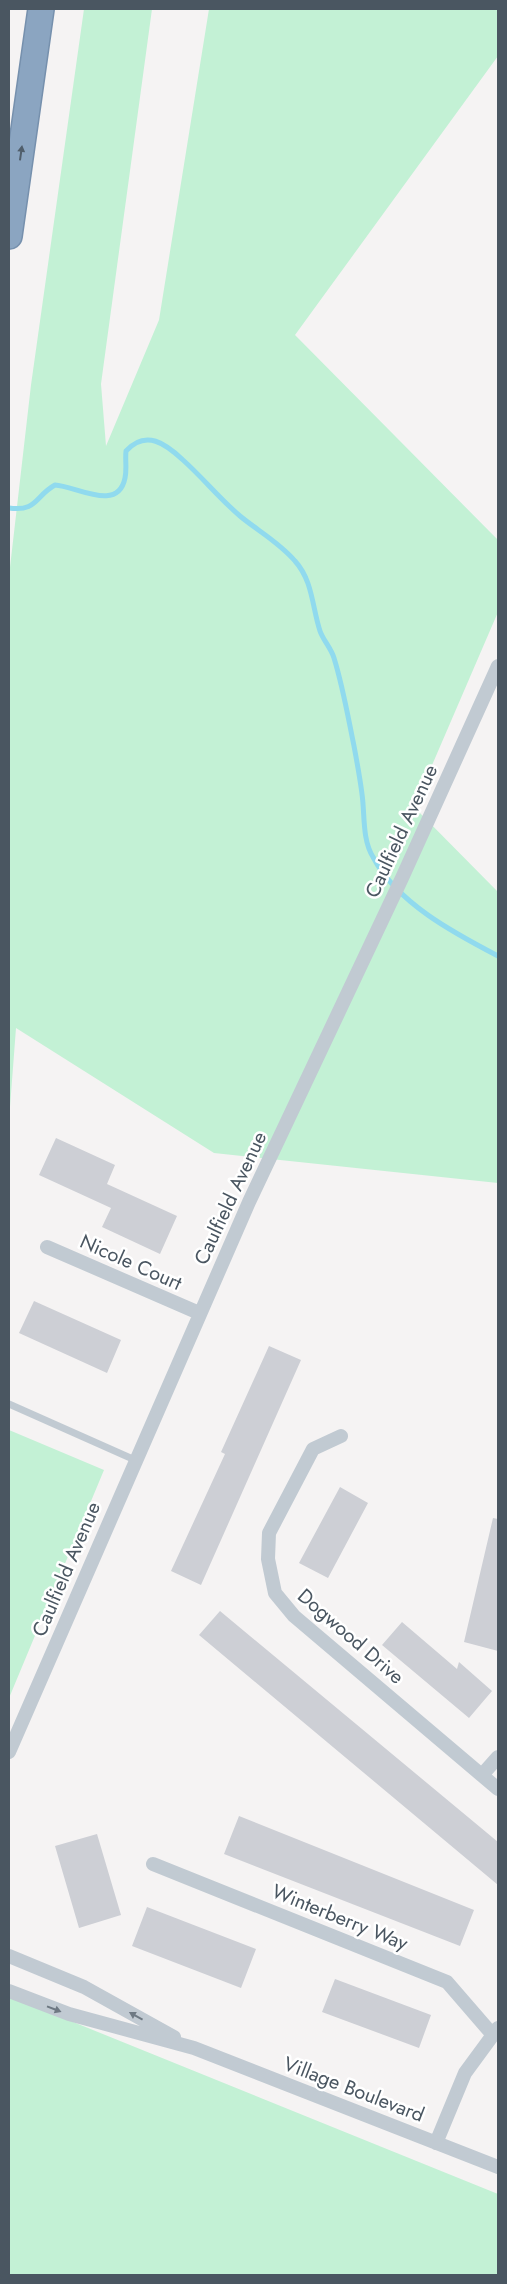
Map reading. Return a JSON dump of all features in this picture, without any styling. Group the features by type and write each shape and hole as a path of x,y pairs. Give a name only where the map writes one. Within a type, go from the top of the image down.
{"highway":[{"path":"9,236 41,9"}],"street":[{"name":"Caulfield Avenue","path":"9,1752 249,1202 402,878 498,666"},
{"name":"Nicole Court","path":"47,1247 199,1314"},
{"name":"Dogwood Drive","path":"341,1436 313,1449 269,1533 268,1559 274,1593 294,1616 498,1789"},
{"path":"482,1775 498,1757"},
{"name":"Winterberry Way","path":"153,1864 447,1982 495,2031"},
{"name":"Village Boulevard","path":"9,1956 84,1987 194,2048"},
{"name":"Village Boulevard","path":"9,1991 69,2014 194,2048 498,2167"},
{"path":"436,2143 465,2073 495,2031"}],"lane":[{"path":"9,1404 135,1460"}],"green space":[{"path":"84,9 152,9 101,384 106,446 159,320 209,9 498,9 498,56 295,335 498,540 498,612 414,807 498,892 498,1183 214,1153 16,1028 9,1120 9,576 31,385"},
{"path":"9,1430 104,1470 9,1698"},
{"path":"9,1996 498,2194 498,2275 9,2275"}],"building":[{"path":"56,1138 115,1165 107,1184 177,1216 160,1254 102,1227 111,1208 39,1175"},
{"path":"34,1301 121,1340 107,1373 19,1333"},
{"path":"269,1346 301,1360 201,1585 171,1571 225,1454 221,1452"},
{"path":"340,1487 368,1503 328,1578 299,1563"},
{"path":"493,1518 498,1519 498,1651 464,1642"},
{"path":"220,1611 498,1842 498,1885 199,1635"},
{"path":"402,1622 457,1669 459,1662 492,1691 469,1718 382,1645"},
{"path":"239,1816 474,1910 460,1946 224,1854"},
{"path":"97,1834 121,1915 79,1928 55,1846"},
{"path":"147,1907 256,1949 241,1988 132,1946"},
{"path":"335,1979 431,2015 419,2048 322,2012"}],"waterway":[{"path":"9,508 25,508 55,485 95,495 105,496 114,494 121,488 125,478 126,451 133,444 141,441 156,441 176,454 233,509 282,548 295,561 305,577 320,631 334,658 343,691 357,764 362,794 365,835 369,850 383,874 411,902 445,927 498,956"}]}
